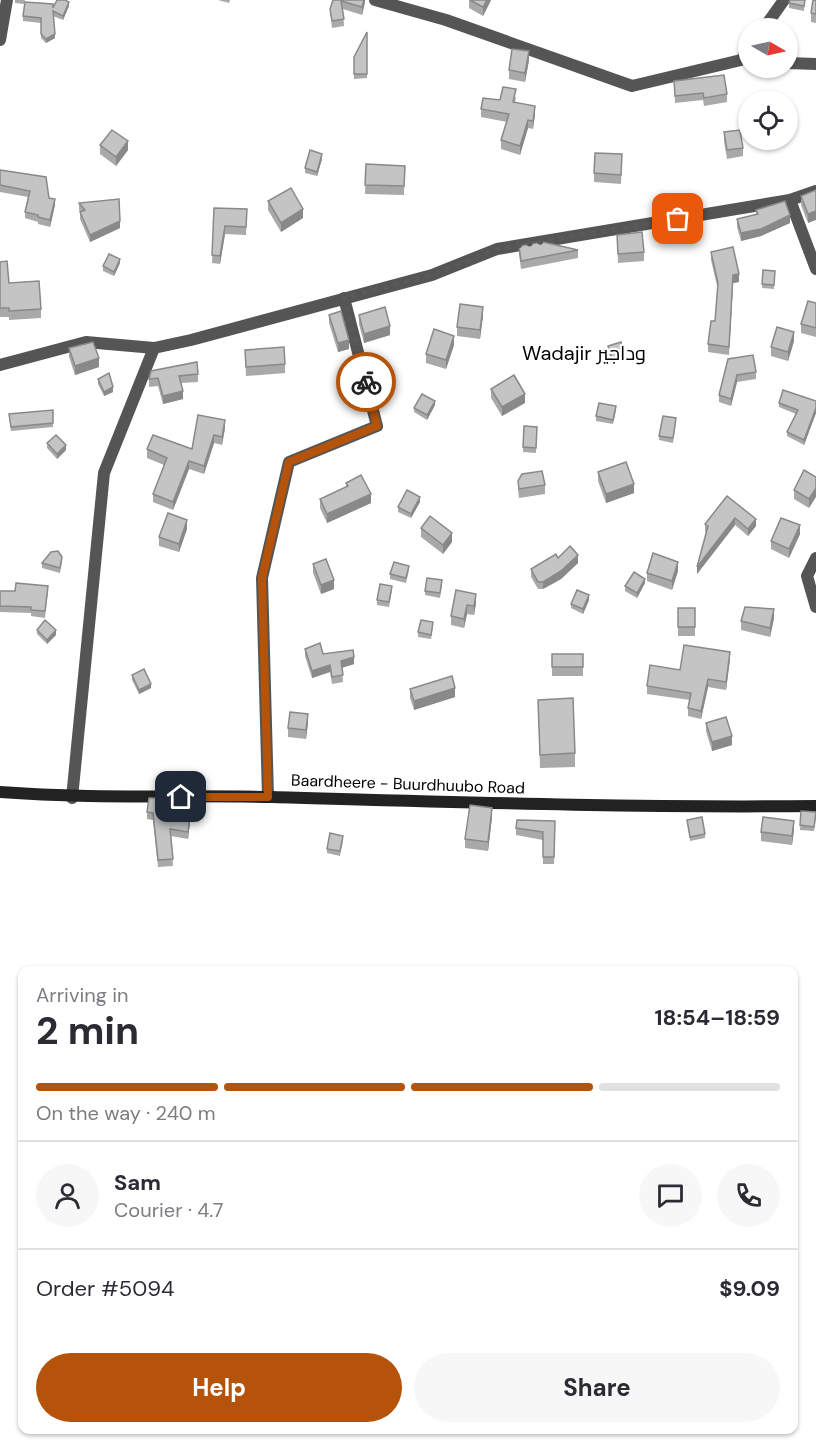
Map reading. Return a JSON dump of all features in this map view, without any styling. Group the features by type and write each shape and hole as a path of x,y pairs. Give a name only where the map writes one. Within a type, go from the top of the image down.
{"main road":[{"name":"Baardheere - Buurdhuubo Road","path":"0,792 72,798 268,797 626,807 816,806"}],"street":[{"path":"0,40 7,0"},
{"path":"375,0 446,20 632,86 738,59"},
{"path":"771,18 784,0"},
{"path":"798,63 816,64"},
{"path":"0,365 86,342 154,348 432,275 497,249 790,200 816,191"},
{"path":"790,200 808,253 816,269"},
{"path":"268,797 262,578 289,462 377,426 344,298"},
{"path":"72,798 104,473 154,348"},
{"path":"816,558 807,576 816,607"}],"building":[{"path":"57,0 69,2 63,16 53,11 55,34 46,39 41,34 41,18 23,16 25,2 53,4 53,8"},
{"path":"333,0 364,0 362,7 341,1 344,19 332,21 330,9"},
{"path":"470,0 487,0 483,7"},
{"path":"790,0 805,0 804,6 789,3"},
{"path":"813,0 816,0 816,14 811,13"},
{"path":"367,32 367,74 354,74 354,57"},
{"path":"512,49 529,51 525,73 509,70"},
{"path":"724,75 727,94 704,98 703,93 675,96 674,81"},
{"path":"503,87 516,89 513,102 535,106 533,121 528,120 520,146 501,140 509,114 481,109 483,98 500,100"},
{"path":"112,130 128,141 116,157 100,145"},
{"path":"738,130 738,149 727,150 724,132"},
{"path":"310,150 322,154 317,172 305,168"},
{"path":"595,153 622,154 621,175 594,173"},
{"path":"366,164 405,166 404,186 365,185"},
{"path":"0,170 46,177 49,198 55,199 50,220 25,212 30,191 0,185"},
{"path":"291,188 303,209 281,223 268,201"},
{"path":"816,190 816,211 808,214 801,196"},
{"path":"119,199 120,221 90,235 80,212 85,210 79,203"},
{"path":"785,201 790,215 761,229 741,233 737,219 758,214 756,210"},
{"path":"214,208 247,209 246,227 225,226 220,256 212,255"},
{"path":"642,232 644,252 618,254 617,235"},
{"path":"543,242 578,250 521,261 519,246"},
{"path":"733,247 739,274 733,275 729,347 708,344 711,321 715,321 718,283 711,252"},
{"path":"109,254 120,259 114,272 103,266"},
{"path":"7,261 9,283 39,281 41,309 9,311 9,308 0,308 0,262"},
{"path":"763,270 775,271 774,285 762,284"},
{"path":"808,301 816,303 816,328 801,324"},
{"path":"460,304 483,307 480,330 457,327"},
{"path":"385,307 390,326 364,334 359,315"},
{"path":"341,311 349,340 338,343 329,315"},
{"path":"777,327 794,332 788,352 771,347"},
{"path":"434,329 454,336 446,360 426,354"},
{"path":"93,342 99,358 75,366 69,348"},
{"path":"621,342 624,354 612,358 608,346"},
{"path":"284,347 285,364 246,367 245,350"},
{"path":"753,355 756,372 737,375 731,399 719,395 728,359"},
{"path":"197,362 198,374 179,376 183,391 163,396 158,378 149,379 151,371"},
{"path":"109,373 113,387 104,392 98,379"},
{"path":"514,375 525,394 502,407 491,389"},
{"path":"783,390 816,401 816,408 804,440 787,432 798,410 779,403"},
{"path":"422,394 435,401 427,415 414,408"},
{"path":"599,403 616,406 613,420 596,416"},
{"path":"53,410 53,423 11,427 9,414"},
{"path":"198,415 225,420 222,437 214,435 204,466 189,461 173,502 153,494 167,458 147,449 153,435 192,449"},
{"path":"663,416 676,418 673,438 659,436"},
{"path":"524,426 537,427 536,448 523,447"},
{"path":"56,435 66,445 57,454 47,443"},
{"path":"626,462 634,484 606,494 598,472"},
{"path":"804,470 816,477 816,488 809,499 794,490"},
{"path":"542,471 545,485 519,489 518,481 522,474"},
{"path":"361,475 371,494 327,514 320,499 348,486 346,483"},
{"path":"407,490 420,497 411,514 398,507"},
{"path":"727,496 756,519 748,529 735,518 697,567 708,526 705,524"},
{"path":"168,513 187,520 179,544 159,537"},
{"path":"430,516 452,533 443,545 421,528"},
{"path":"781,518 800,525 789,549 771,541"},
{"path":"570,546 578,555 561,571 543,582 538,582 531,569 556,554 558,558"},
{"path":"58,551 62,557 60,568 42,563 51,552"},
{"path":"653,553 678,562 672,581 647,573"},
{"path":"326,559 334,580 321,585 313,564"},
{"path":"394,562 409,566 406,578 390,574"},
{"path":"634,572 645,579 637,593 625,586"},
{"path":"427,578 442,580 440,593 425,591"},
{"path":"16,583 48,586 45,611 31,610 31,607 0,606 0,591 15,591"},
{"path":"380,584 392,586 389,602 377,600"},
{"path":"456,590 476,594 474,606 467,605 464,619 451,616"},
{"path":"577,590 589,595 583,609 571,604"},
{"path":"745,607 774,609 770,628 741,621"},
{"path":"678,608 695,608 695,627 678,627"},
{"path":"45,620 56,630 47,640 37,630"},
{"path":"421,620 433,622 431,635 418,632"},
{"path":"320,643 323,654 353,650 354,657 341,661 343,675 332,677 330,665 312,671 305,649"},
{"path":"684,645 730,652 726,682 708,679 701,711 688,708 691,693 647,686 650,665 680,670"},
{"path":"552,654 583,654 583,667 552,667"},
{"path":"144,669 151,684 139,690 132,675"},
{"path":"452,676 455,688 414,701 410,689"},
{"path":"573,698 575,753 540,755 538,700"},
{"path":"290,712 308,714 306,730 288,728"},
{"path":"726,717 732,736 712,742 706,723"},
{"path":"149,798 192,798 188,832 170,829 173,859 158,860 153,813 147,812"},
{"path":"470,805 492,808 488,842 465,839"},
{"path":"801,811 816,812 814,827 800,825"},
{"path":"702,817 705,834 690,837 687,820"},
{"path":"763,817 794,821 792,836 761,832"},
{"path":"517,820 555,821 554,857 543,857 543,832 516,828"},
{"path":"330,833 343,836 340,851 327,849"}],"way so far":[{"path":"366,382 344,298 432,275 497,249 678,219"}],"district":[{"name":"Wadajir وداجير","path":"584,353"}],"route":[{"path":"181,797 268,797 268,702 262,578 289,462 377,426 366,382"}]}
